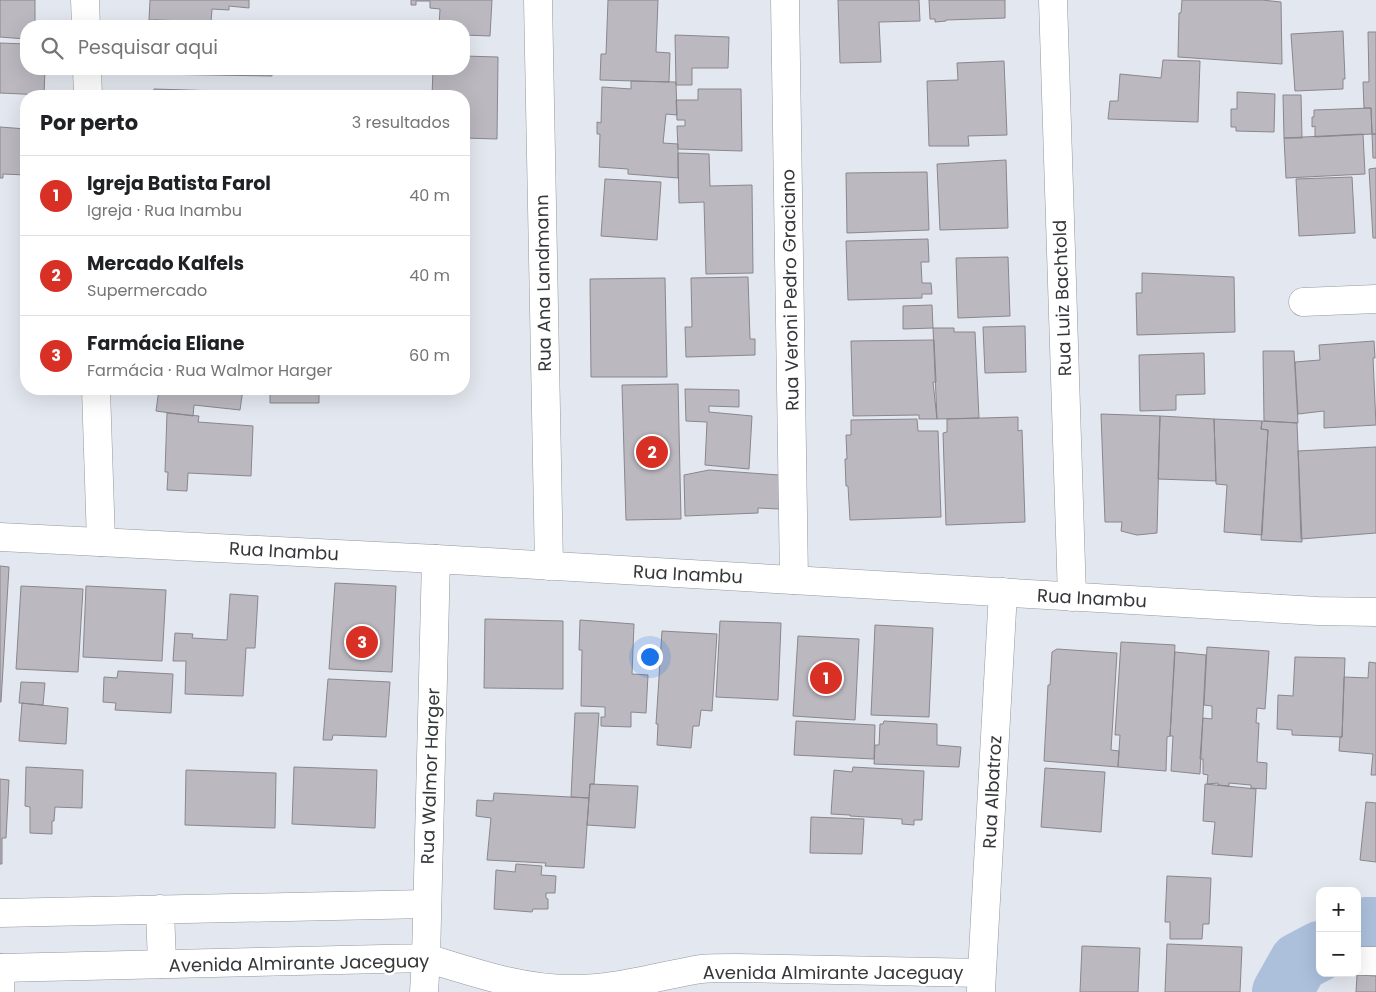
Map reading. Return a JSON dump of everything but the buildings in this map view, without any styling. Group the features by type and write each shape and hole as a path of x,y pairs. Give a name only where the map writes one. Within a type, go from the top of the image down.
{"street":[{"path":"85,0 86,20"},
{"name":"Rua Ana Landmann","path":"538,0 549,566"},
{"name":"Rua Veroni Pedro Graciano","path":"785,0 794,580"},
{"name":"Rua Luiz Bachtold","path":"1053,0 1072,597"},
{"path":"87,75 88,90"},
{"path":"1303,302 1376,298"},
{"path":"96,395 101,542"},
{"name":"Rua Inambu","path":"0,537 436,559 1072,597 1376,612"},
{"name":"Rua Walmor Harger","path":"424,992 436,559"},
{"name":"Rua Albatroz","path":"982,982 1003,592"},
{"path":"0,913 427,904"},
{"path":"160,909 162,964"},
{"name":"Avenida Almirante Jaceguay","path":"1,976 162,964 426,958 488,977 528,986 571,990 625,984 703,969 735,968 982,982"},
{"path":"1361,961 1376,961"}],"waterway":[{"path":"1361,930 1366,927 1376,927"},
{"path":"1282,992 1299,962 1316,953"}],"place":[{"name":"Mercado Kalfels","path":"652,452"},
{"name":"Farmácia Eliane","path":"362,642"},
{"name":"Igreja Batista Farol","path":"826,678"}]}
